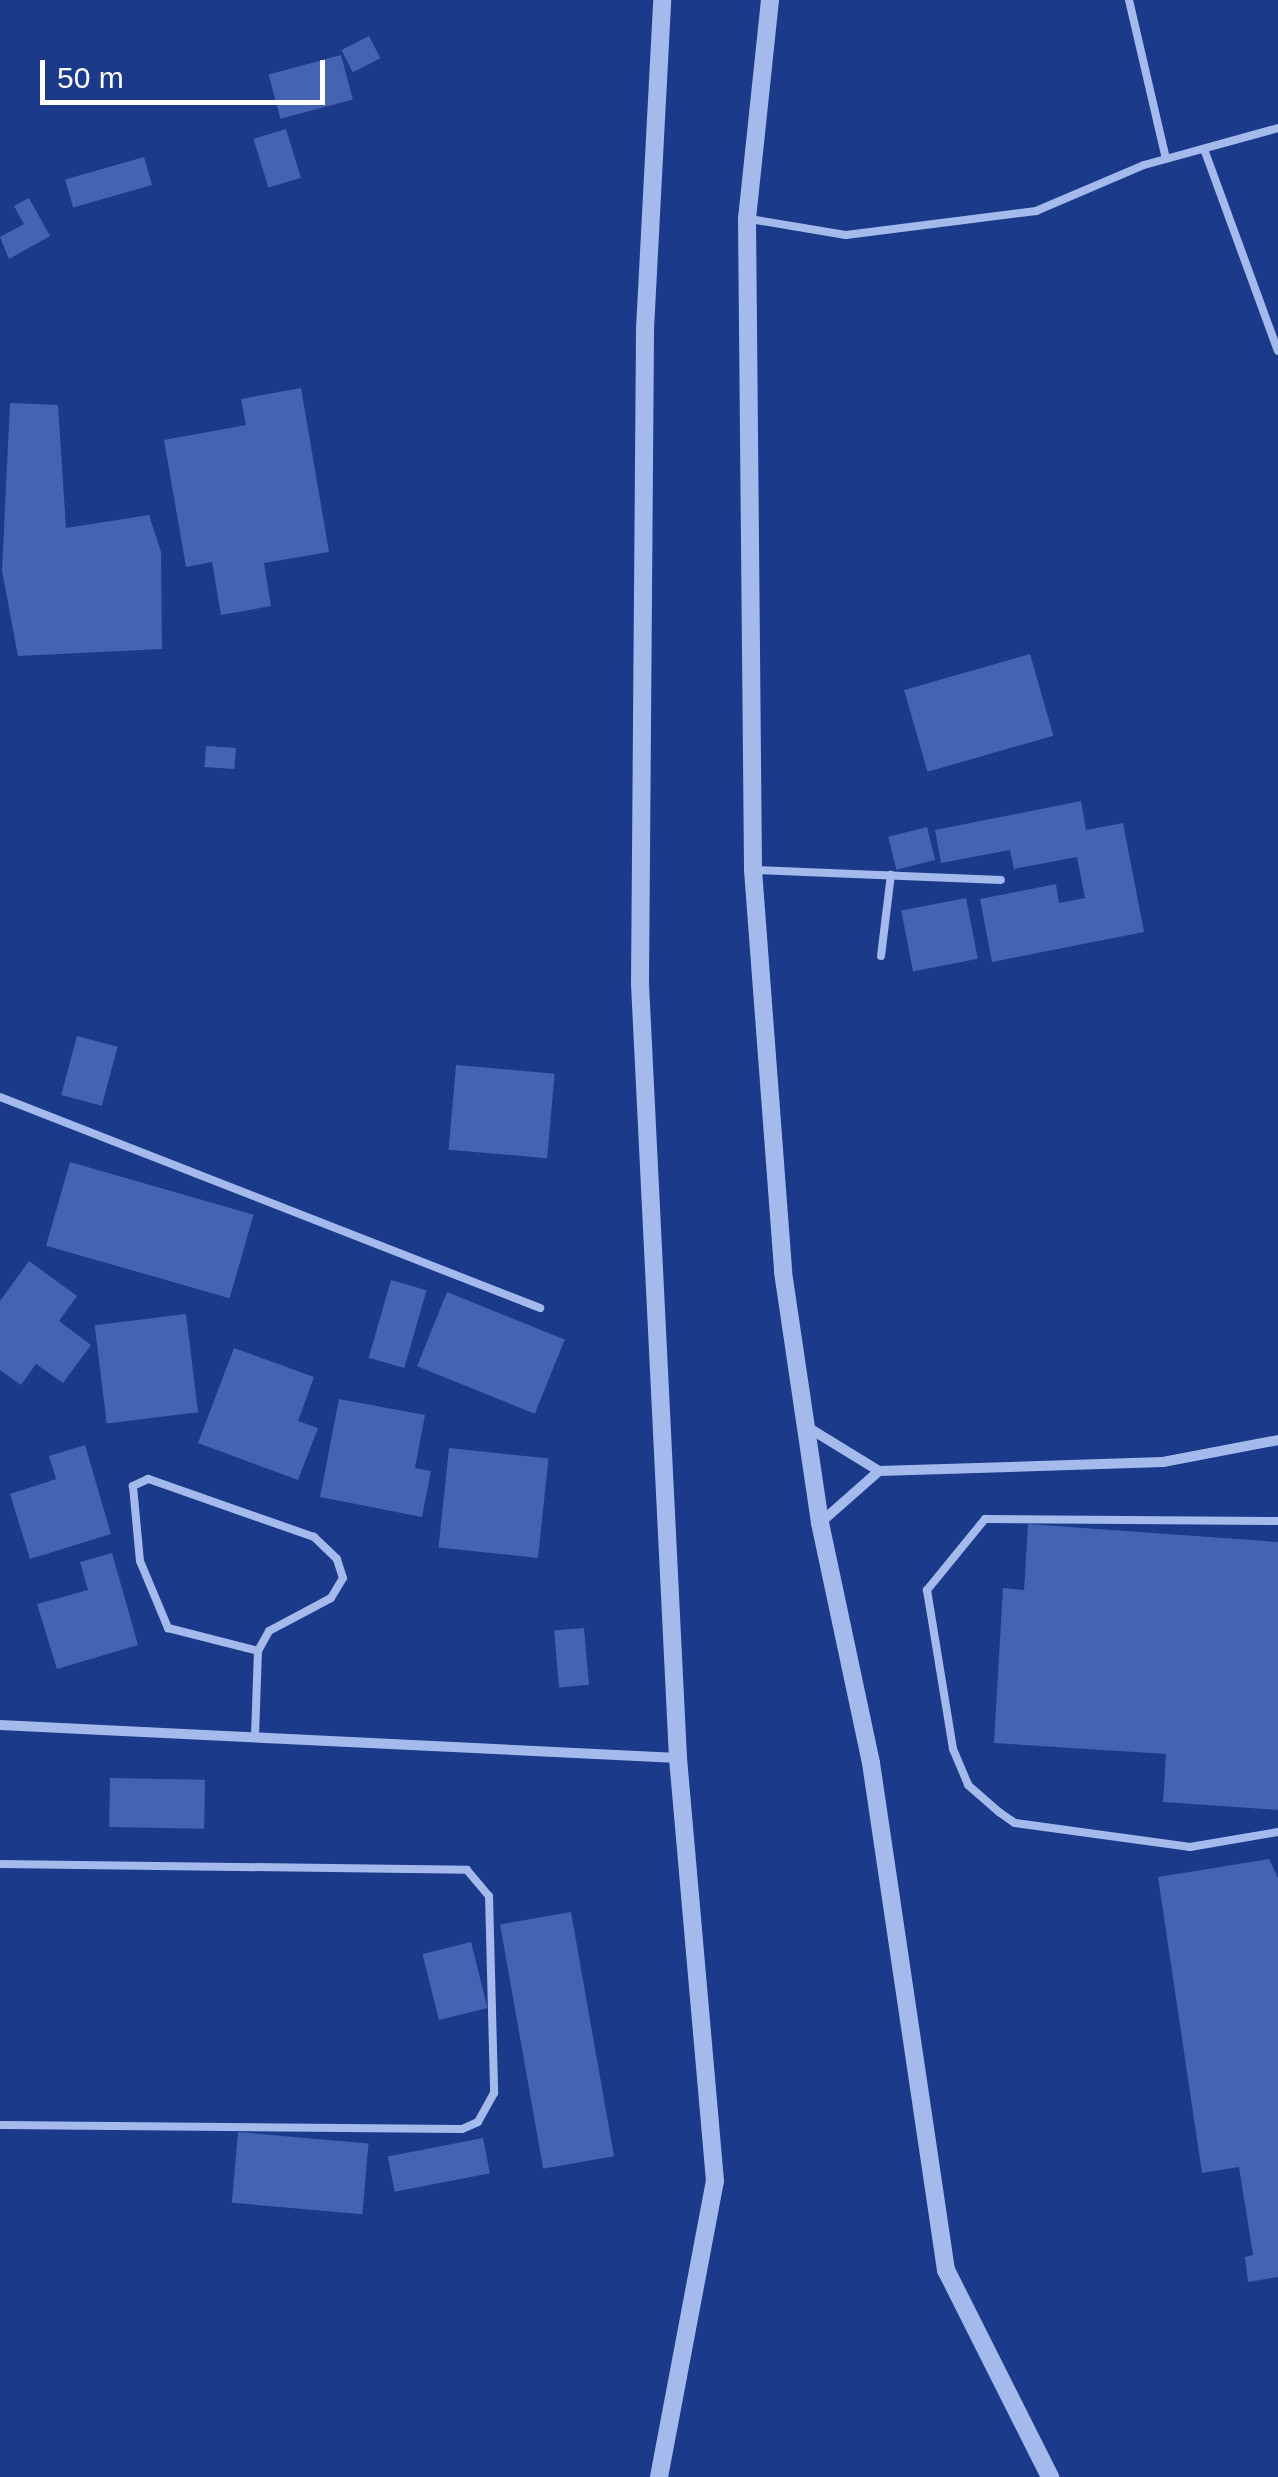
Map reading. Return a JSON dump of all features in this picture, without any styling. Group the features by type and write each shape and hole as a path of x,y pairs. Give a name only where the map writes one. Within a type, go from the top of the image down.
{"street":[{"path":"770,0 747,218 753,870 804,1425 820,1523 872,1762 946,2270 1050,2477"},
{"path":"658,2477 716,2181 678,1758 640,984 645,329 659,5"},
{"path":"804,1425 880,1471 1163,1462 1277,1443"},
{"path":"820,1523 880,1471"},
{"path":"0,1725 678,1758"}],"lane":[{"path":"1128,0 1166,159"},
{"path":"747,218 846,235 1036,211 1144,166 1278,128"},
{"path":"1204,149 1278,351"},
{"path":"753,870 1001,880"},
{"path":"881,956 891,876"},
{"path":"0,1097 540,1308"},
{"path":"255,1736 258,1651 269,1632 332,1598 343,1578 336,1559 314,1538 148,1479 132,1486 140,1561 168,1628 258,1651"},
{"path":"1278,1521 985,1518 928,1590 953,1749 968,1786 1007,1818 1190,1846 1278,1832"},
{"path":"0,1864 466,1870 490,1896 494,2093 478,2122 462,2129 0,2124"}],"building":[{"path":"369,36 380,58 353,72 341,50"},
{"path":"341,55 353,99 280,119 269,74"},
{"path":"286,129 301,178 268,188 253,139"},
{"path":"144,157 152,185 73,207 65,180"},
{"path":"29,198 50,236 9,259 0,237 24,224 14,206"},
{"path":"301,388 329,552 264,563 271,606 221,615 212,562 186,567 164,440 246,425 241,399"},
{"path":"10,403 58,405 66,528 149,515 161,552 162,649 18,656 2,571"},
{"path":"1030,654 1053,736 928,772 904,690"},
{"path":"206,746 236,748 234,769 205,767"},
{"path":"1081,801 1086,830 1123,823 1144,932 992,962 980,899 1056,884 1059,903 1085,898 1077,857 1014,869 1010,850 941,863 935,830"},
{"path":"927,827 935,860 896,870 888,837"},
{"path":"966,898 978,959 913,971 901,911"},
{"path":"77,1036 118,1047 102,1106 61,1095"},
{"path":"456,1065 555,1074 547,1158 449,1150"},
{"path":"70,1162 254,1215 230,1298 46,1246"},
{"path":"29,1261 77,1296 59,1321 91,1345 63,1383 36,1364 21,1385 0,1370 0,1301"},
{"path":"391,1280 427,1290 404,1368 369,1358"},
{"path":"447,1292 565,1340 535,1414 417,1366"},
{"path":"186,1314 198,1412 107,1423 95,1325"},
{"path":"234,1348 314,1377 298,1421 318,1428 298,1480 198,1443"},
{"path":"339,1399 425,1415 415,1468 431,1471 422,1517 320,1497"},
{"path":"85,1445 111,1534 30,1559 10,1494 56,1479 49,1456"},
{"path":"449,1448 548,1458 538,1558 439,1547"},
{"path":"1028,1524 1278,1542 1278,1810 1163,1802 1166,1754 994,1743 1003,1588 1024,1590"},
{"path":"112,1553 138,1645 57,1669 37,1604 88,1590 80,1562"},
{"path":"584,1628 589,1685 559,1687 554,1631"},
{"path":"110,1778 205,1780 204,1829 109,1827"},
{"path":"1269,1859 1278,1878 1278,2277 1248,2282 1245,2257 1253,2255 1239,2167 1202,2173 1158,1877"},
{"path":"571,1912 614,2156 543,2169 500,1925"},
{"path":"471,1942 487,2008 439,2020 422,1954"},
{"path":"238,2132 369,2143 362,2214 232,2203"},
{"path":"483,2138 490,2173 395,2192 388,2157"}]}
